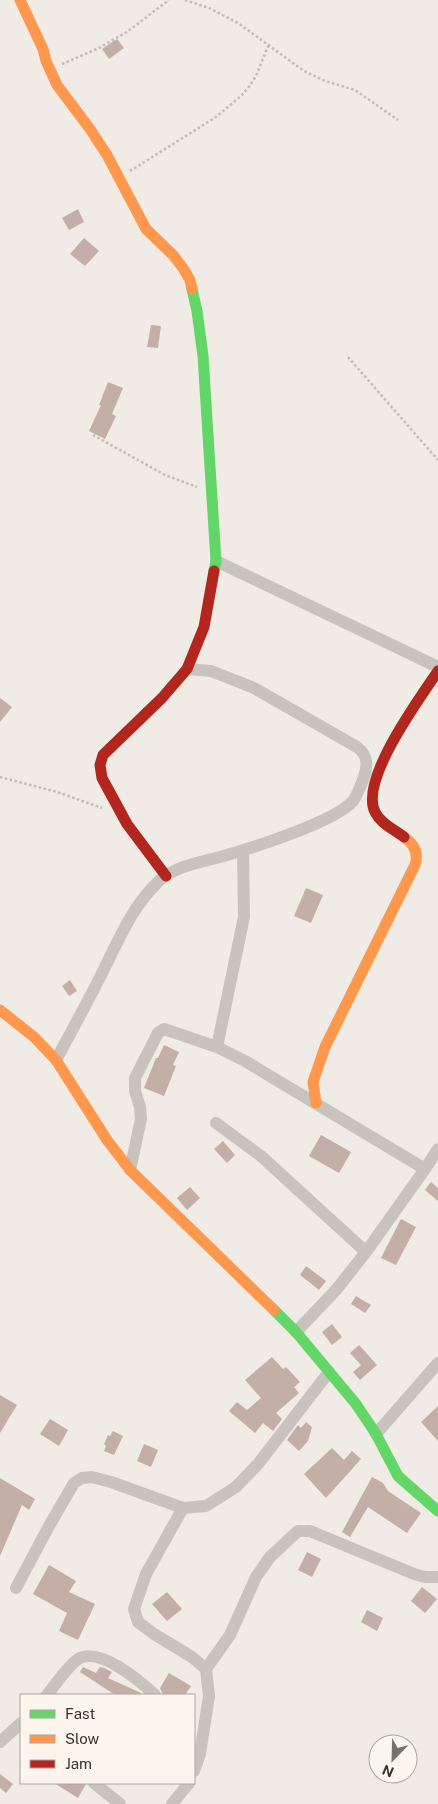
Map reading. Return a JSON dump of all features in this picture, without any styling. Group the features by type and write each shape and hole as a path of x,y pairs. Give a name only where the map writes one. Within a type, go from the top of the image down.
{"street":[{"path":"20,0 43,49 49,69 66,99 90,128 146,229 173,255 183,268 193,292 202,356 216,561 204,627 187,670 101,759 102,778 122,815 166,876"},
{"path":"216,561 438,667"},
{"path":"56,1060 104,970 126,922 152,888 166,876 185,867 243,851 336,814 348,806 356,796 366,771 365,756 357,747 254,688 211,671 187,670"},
{"path":"316,1103 313,1082 325,1047 412,874 416,862 417,855 414,845 377,817 372,800 376,782 389,747 438,671"},
{"path":"217,1047 244,917 243,851"},
{"path":"0,1010 34,1037 56,1060 107,1140 130,1170 296,1332 356,1404 376,1434 398,1476 438,1511"},
{"path":"130,1170 141,1113 135,1091 135,1078 160,1031 166,1030 217,1047 316,1103 425,1169"},
{"path":"216,1122 261,1156 366,1252"},
{"path":"296,1332 336,1290 366,1252 438,1149"},
{"path":"376,1434 438,1363"},
{"path":"16,1588 74,1483 82,1478 92,1477 112,1482 183,1508 206,1506 236,1487 258,1464 329,1372"},
{"path":"183,1508 146,1574 134,1609 138,1622 192,1657 206,1669"},
{"path":"195,1767 200,1754 199,1726 209,1696 206,1669 230,1635 256,1577 270,1556 298,1531 310,1531 414,1574 438,1577"},
{"path":"49,1694 64,1673 78,1660 88,1655 99,1657 115,1665 154,1694"},
{"path":"0,1742 20,1725"},
{"path":"95,1784 120,1804"},
{"path":"172,1804 188,1784"}],"path":[{"path":"49,69 97,49 127,32 169,0"},
{"path":"185,0 210,8 238,23 304,70 325,80 355,90 398,120"},
{"path":"119,179 216,117 241,96 256,76 268,46"},
{"path":"348,357 438,460"},
{"path":"93,435 165,475 196,486 213,498"},
{"path":"0,777 57,792 122,815"}],"building":[{"path":"117,39 124,48 109,59 102,49"},
{"path":"78,209 84,222 69,230 62,218"},
{"path":"84,238 99,251 85,266 70,254"},
{"path":"151,325 161,326 158,348 147,347"},
{"path":"108,382 123,388 112,414 116,416 105,439 89,431 101,405 99,405"},
{"path":"0,698 12,707 0,722"},
{"path":"306,888 323,895 311,923 294,916"},
{"path":"70,980 77,991 69,996 62,986"},
{"path":"164,1045 179,1052 173,1065 176,1066 164,1096 144,1088 156,1058 158,1058"},
{"path":"321,1135 351,1152 339,1173 309,1156"},
{"path":"223,1141 235,1155 227,1163 214,1149"},
{"path":"431,1182 438,1188 438,1201 425,1190"},
{"path":"190,1187 200,1198 187,1210 177,1198"},
{"path":"401,1219 416,1227 396,1265 381,1258"},
{"path":"306,1266 326,1281 319,1290 300,1275"},
{"path":"356,1296 371,1305 365,1313 351,1304"},
{"path":"332,1324 342,1337 332,1345 322,1332"},
{"path":"359,1345 377,1365 360,1380 353,1372 361,1365 350,1353"},
{"path":"272,1357 283,1369 286,1367 300,1382 294,1387 299,1393 276,1413 282,1419 273,1431 263,1423 255,1433 229,1411 237,1402 247,1410 261,1398 245,1380"},
{"path":"0,1395 17,1405 0,1433"},
{"path":"438,1406 438,1441 421,1422"},
{"path":"50,1419 68,1430 59,1446 40,1434"},
{"path":"306,1422 312,1427 308,1441 299,1451 287,1440 298,1425 301,1428"},
{"path":"113,1431 123,1436 114,1455 104,1451 106,1446 104,1444 108,1435 110,1436"},
{"path":"144,1444 158,1450 151,1467 137,1461"},
{"path":"332,1448 344,1460 352,1451 361,1459 326,1498 304,1474"},
{"path":"372,1477 383,1483 388,1491 421,1513 407,1533 368,1507 350,1537 342,1532"},
{"path":"0,1478 35,1499 29,1510 22,1505 0,1556"},
{"path":"307,1552 321,1559 312,1577 298,1570"},
{"path":"49,1565 76,1581 69,1592 95,1604 78,1640 59,1631 67,1613 33,1594"},
{"path":"422,1587 437,1599 425,1613 411,1601"},
{"path":"167,1592 182,1609 167,1621 152,1604"},
{"path":"367,1610 383,1618 377,1631 361,1622"},
{"path":"83,1667 96,1673 100,1667 104,1668 112,1672 108,1678 142,1694 113,1694 80,1672"},
{"path":"169,1673 191,1686 186,1694 163,1694 160,1688"},
{"path":"0,1774 13,1784 6,1793 0,1788"},
{"path":"56,1784 86,1784 78,1798"}],"traffic: fast":[{"path":"192,289 203,356 216,561 214,571"},
{"path":"274,1310 296,1332 356,1404 376,1434 398,1476 438,1511"}],"traffic: slow":[{"path":"20,0 43,49 46,61 57,85 107,155 146,229 173,255 183,268 190,280 192,289"},
{"path":"316,1103 313,1082 325,1047 415,865 415,849 404,837"},
{"path":"0,1010 34,1037 56,1060 107,1140 130,1170 274,1310"}],"traffic: jam":[{"path":"166,876 127,824 102,778 100,765 103,755 162,698 187,669 204,627 214,571"},
{"path":"404,837 384,823 378,816 375,812 372,798 383,760 406,719 438,671"}]}
